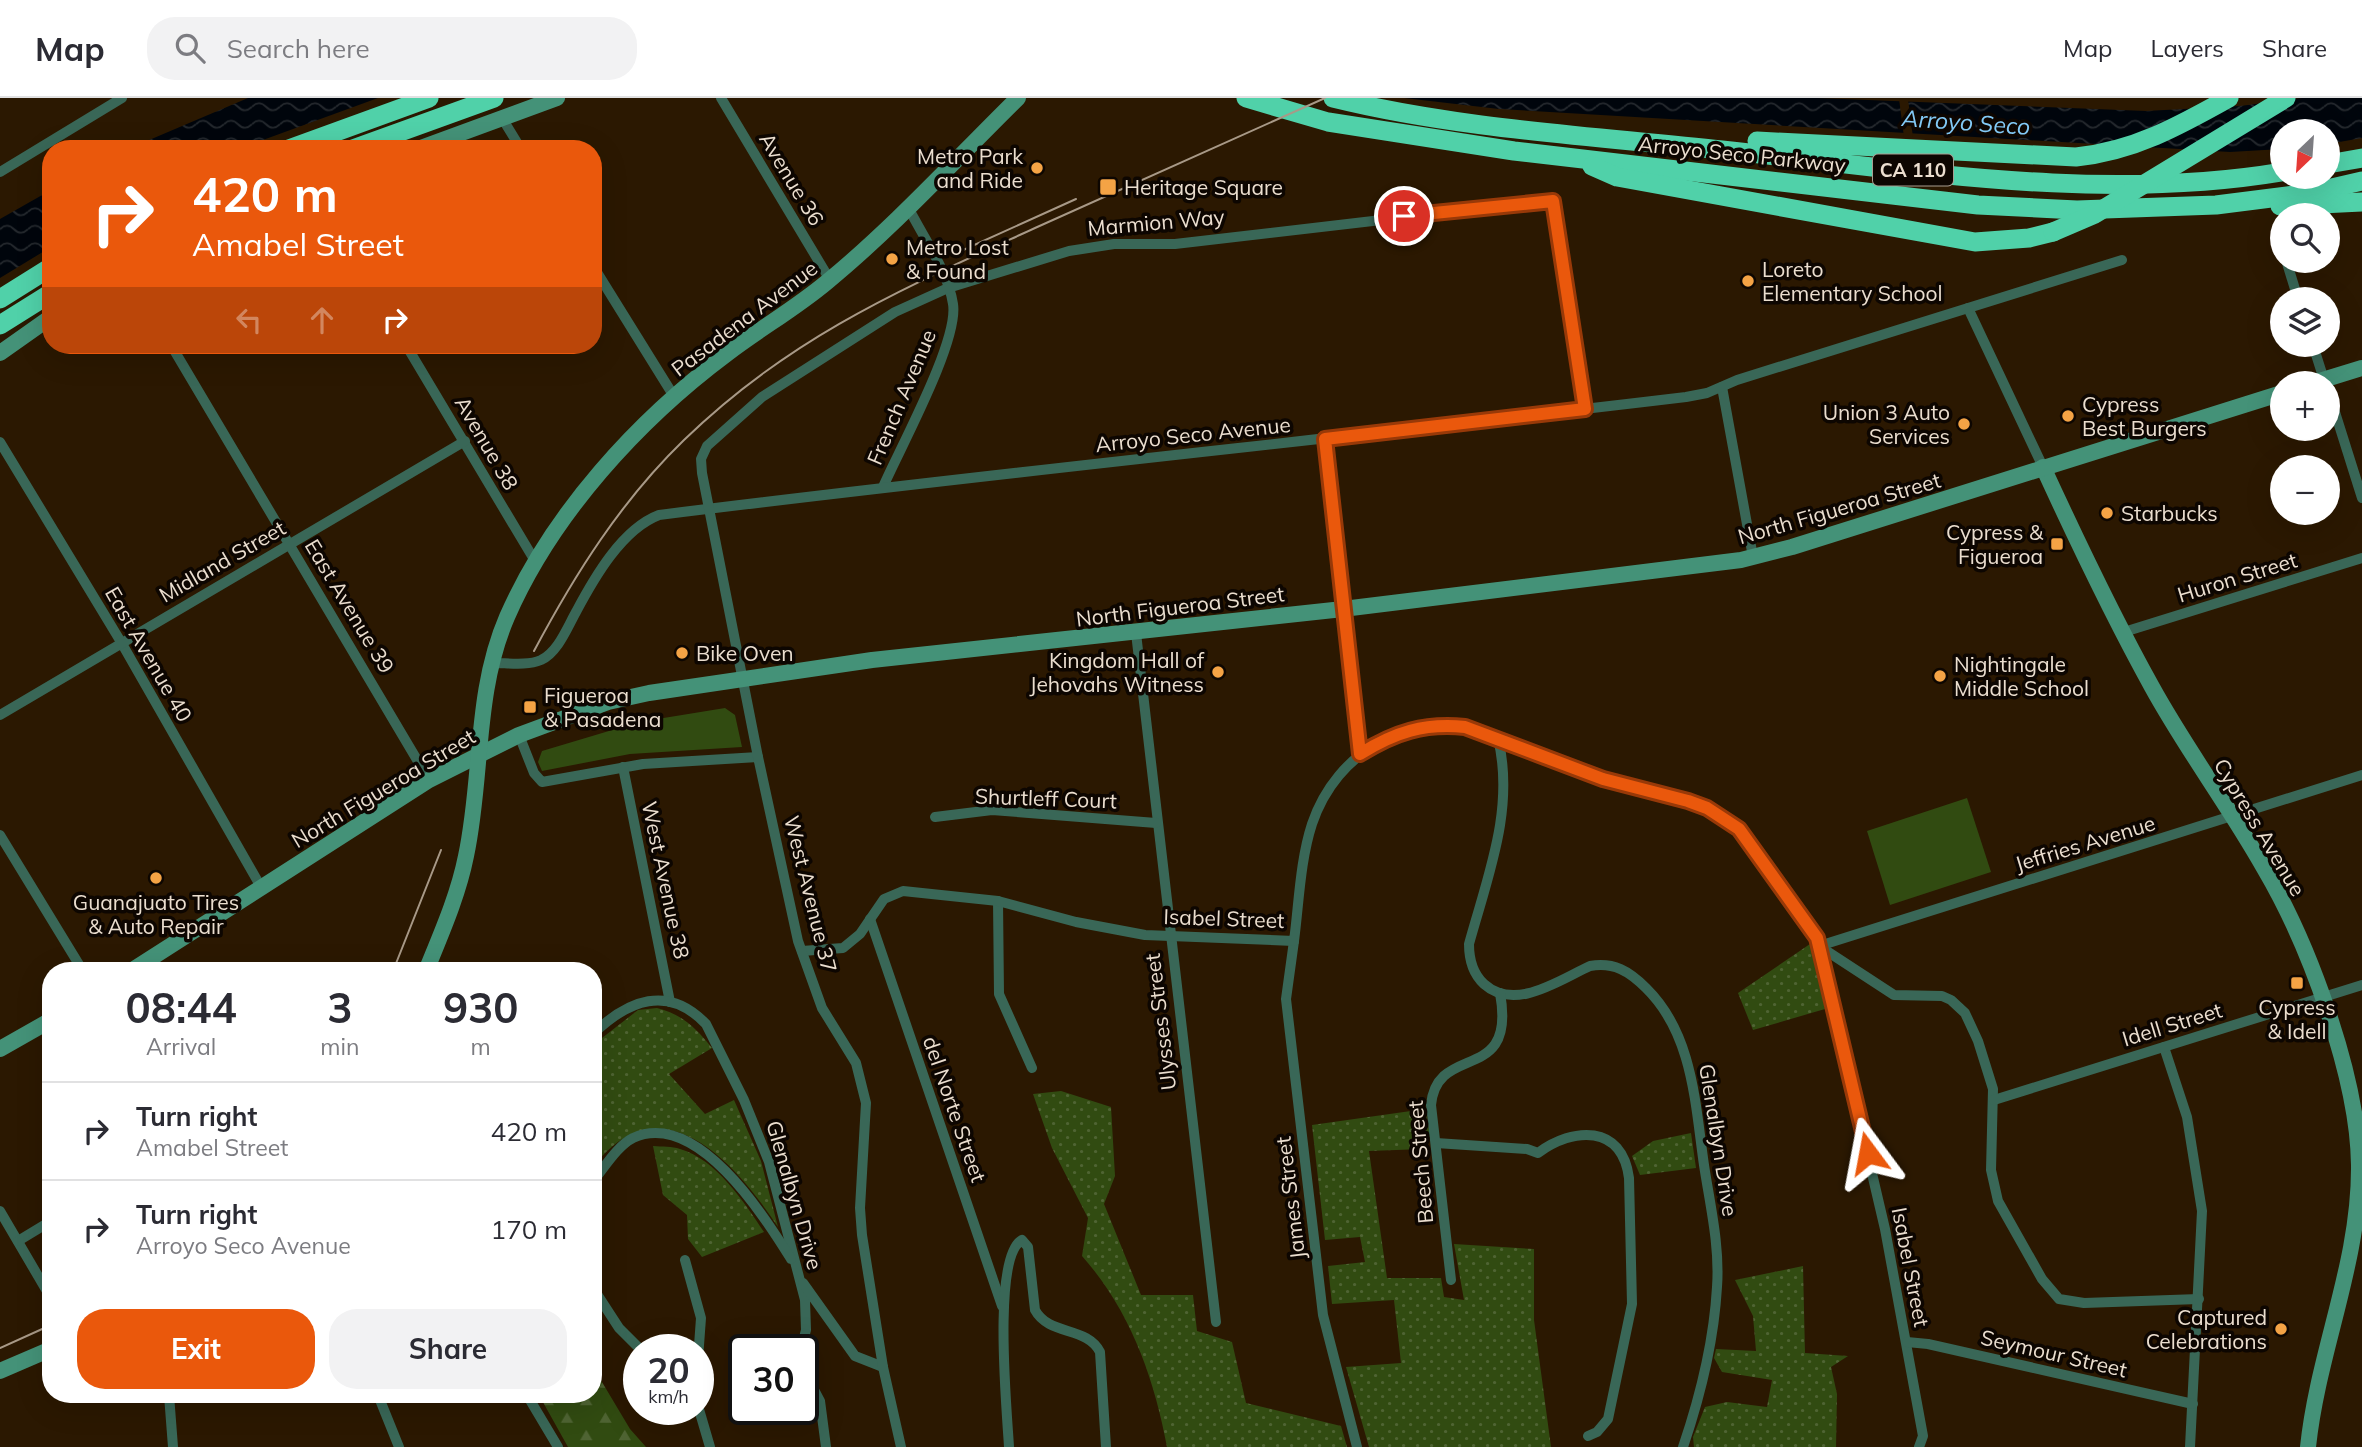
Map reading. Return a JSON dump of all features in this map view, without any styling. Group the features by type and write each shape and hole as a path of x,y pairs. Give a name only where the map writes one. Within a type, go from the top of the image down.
{"highway":[{"path":"314,140 429,98"},
{"path":"378,140 495,98"},
{"name":"Arroyo Seco Parkway","path":"1246,98 1328,122 1572,158 1978,205 2077,209 2216,205 2310,193 2362,181"},
{"name":"Arroyo Seco Parkway","path":"1333,98 1380,110 1546,131 2003,180 2126,184 2270,173"},
{"path":"1546,131 2077,157 2112,153 2148,142 2229,98"},
{"path":"1572,158 1617,177 1943,238 2005,241 2053,232 2095,214 2287,98"},
{"path":"2340,162 2362,159"},
{"path":"2216,205 2309,207 2362,202"},
{"path":"0,299 42,273"},
{"path":"0,326 42,299"}],"main road":[{"path":"442,140 557,98"},
{"name":"Pasadena Avenue","path":"478,753 493,663 506,620 535,561 588,489 675,398 727,353 830,279 908,207 1018,98"},
{"path":"0,353 42,323"},
{"path":"2340,377 2362,368"},
{"name":"North Figueroa Street","path":"145,962 429,780 478,753 519,735 608,702 649,693 872,660 1343,609 1693,568 1754,557 2270,397"},
{"name":"Cypress Avenue","path":"2043,467 2088,566 2152,687 2282,901 2322,998 2350,1091 2356,1126 2360,1195 2352,1255 2318,1381 2308,1447"},
{"path":"429,962 466,856 478,753"},
{"path":"0,1049 42,1025"},
{"path":"0,1371 42,1353"}],"street":[{"path":"53,140 122,98"},
{"name":"Avenue 36","path":"721,98 830,279"},
{"path":"502,118 515,140"},
{"path":"0,172 42,147"},
{"name":"Marmion Way","path":"710,508 701,458 717,435 762,397 822,355 895,312 948,288 1069,251 1114,243 1175,244 1553,201 1585,409"},
{"name":"French Avenue","path":"883,486 948,340 954,317 948,288 908,207"},
{"name":"Arroyo Seco Avenue","path":"710,508 883,486 1686,397 2122,260"},
{"path":"602,280 675,398"},
{"name":"Cypress Avenue","path":"1968,308 2043,467"},
{"name":"East Avenue 39","path":"176,354 429,780"},
{"name":"Avenue 38","path":"412,354 535,561"},
{"path":"1722,387 1754,557"},
{"path":"2340,434 2362,498"},
{"path":"1325,439 1360,754"},
{"name":"Midland Street","path":"0,715 465,441"},
{"name":"East Avenue 40","path":"0,442 121,642 261,887"},
{"path":"493,663 530,663 552,652 614,554 648,519 710,508"},
{"name":"West Avenue 37","path":"710,508 758,757 802,951 822,1008 856,1063 866,1103 860,1208 883,1367 901,1447"},
{"name":"Huron Street","path":"2124,632 2362,558"},
{"name":"Ulysses Street","path":"1136,633 1216,1322"},
{"name":"Isabel Street","path":"802,951 832,951 843,948 853,942 884,899 902,891 998,901 1111,930 1170,937 1294,941 1306,845 1312,823 1331,786 1360,754 1393,735 1428,726 1465,727 1603,779 1688,801 1724,818 1751,842 1817,938 1885,1229 1923,1436 1919,1447"},
{"path":"519,735 534,774 542,782 623,767 758,757"},
{"path":"1498,738 1503,760 1505,804 1469,955 1479,979 1500,993"},
{"name":"West Avenue 38","path":"623,767 670,1002"},
{"name":"Jeffries Avenue","path":"1819,947 2362,775"},
{"name":"Shurtleff Court","path":"935,817 992,810 1156,823"},
{"path":"0,835 78,962"},
{"path":"998,901 999,994 1032,1068"},
{"name":"del Norte Street","path":"870,919 1004,1312"},
{"name":"James Street","path":"1294,941 1286,999 1323,1315 1357,1447"},
{"path":"1819,947 1894,995 1942,996 1959,1006 1978,1041 1989,1072 1994,1100 1991,1153 1998,1200 2051,1291 2070,1303 2199,1299"},
{"name":"Glenalbyn Drive","path":"1500,993 1517,996 1590,966 1614,966 1634,976 1651,993 1669,1018 1683,1046 1694,1093 1717,1274 1697,1404 1683,1447"},
{"name":"Idell Street","path":"1994,1100 2362,985"},
{"name":"Beech Street","path":"1451,1280 1432,1091 1439,1079 1480,1058 1501,1037 1504,1026 1500,993"},
{"path":"602,1027 627,1006 641,1002 670,1002"},
{"name":"Glenalbyn Drive","path":"670,1002 696,1014 706,1024 727,1064 769,1162 807,1314 804,1334"},
{"path":"2164,1047 2188,1117 2199,1180 2202,1243 2190,1447"},
{"path":"602,1170 620,1148 634,1138 666,1134 691,1143 741,1187 757,1206 798,1276 855,1356 883,1367"},
{"path":"1436,1143 1527,1149 1538,1153 1568,1136 1591,1134 1612,1144 1624,1158 1629,1178 1632,1304 1608,1419 1597,1432 1588,1436"},
{"path":"0,1211 42,1283"},
{"path":"18,1241 42,1226"},
{"path":"1009,1447 1004,1312 1010,1255 1015,1244 1023,1240 1028,1247 1035,1310 1040,1318 1095,1342 1100,1352 1105,1447"},
{"path":"685,1260 701,1318 700,1334"},
{"path":"602,1302 625,1334"},
{"name":"Seymour Street","path":"1907,1342 1928,1344 2193,1404"},
{"path":"819,1399 826,1447"},
{"path":"170,1403 173,1447"},
{"path":"381,1403 399,1447"},
{"path":"532,1403 558,1447"},
{"path":"704,1425 710,1447"}],"green space":[{"path":"725,708 735,715 742,747 630,754 542,771 538,762 542,751 639,722"},
{"path":"1967,798 1991,872 1890,905 1867,831"},
{"path":"1810,944 1825,1009 1753,1030 1738,993"},
{"path":"657,1008 674,1014 688,1023 712,1048 669,1074 705,1114 734,1100 761,1161 778,1227 741,1178 718,1156 695,1140 670,1130 645,1130 619,1142 602,1158 602,1038 638,1010"},
{"path":"1061,1091 1111,1107 1115,1176 1104,1204 1141,1295 1193,1295 1197,1331 1232,1342 1246,1403 1341,1426 1347,1447 1167,1447 1155,1395 1138,1345 1114,1299 1082,1256 1088,1218 1052,1148 1033,1094"},
{"path":"1425,1109 1430,1135 1423,1149 1369,1151 1387,1278 1441,1278 1444,1297 1464,1300 1454,1244 1534,1249 1534,1320 1551,1447 1369,1447 1346,1367 1401,1363 1394,1300 1332,1304 1328,1266 1365,1262 1360,1237 1325,1240 1312,1125"},
{"path":"1691,1133 1696,1168 1640,1175 1632,1156 1653,1141"},
{"path":"653,1146 677,1148 706,1162 728,1183 764,1232 702,1257 688,1239 687,1215 663,1195"},
{"path":"1803,1266 1805,1353 1848,1356 1831,1367 1837,1394 1836,1447 1694,1447 1693,1437 1705,1407 1727,1402 1767,1407 1772,1380 1722,1372 1714,1358 1716,1349 1756,1351 1753,1316 1735,1280"},
{"path":"602,1382 623,1417 623,1425 628,1425 646,1447 568,1447 543,1403 602,1403"}],"water":[{"path":"248,98 378,98 263,140 149,140"},
{"name":"Arroyo Seco","path":"1404,98 1817,98 2146,111 2240,106 2302,98 2362,98 2362,138 2340,142 2340,119 2270,119 2270,150 2230,152 1499,109"},
{"path":"42,195 42,252 0,278 0,219"}],"pier":[{"path":"1899,99 1908,99 1913,137 1904,137"}],"tram line":[{"path":"534,651 583,566 640,488 684,440 765,372 807,343 894,294 1325,98"},
{"path":"961,251 1076,199"},
{"path":"397,962 441,850"},
{"path":"0,1348 42,1329"}],"place":[{"name":"Metro Park and Ride","path":"1037,168"},
{"name":"Heritage Square","path":"1108,187"},
{"name":"Metro Lost & Found","path":"892,259"},
{"name":"Loreto Elementary School","path":"1748,281"},
{"name":"Cypress Best Burgers","path":"2068,416"},
{"name":"Union 3 Auto Services","path":"1964,424"},
{"name":"Starbucks","path":"2107,513"},
{"name":"Cypress & Figueroa","path":"2057,544"},
{"name":"Bike Oven","path":"682,653"},
{"name":"Kingdom Hall of Jehovahs Witness","path":"1218,672"},
{"name":"Nightingale Middle School","path":"1940,676"},
{"name":"Figueroa & Pasadena","path":"530,707"},
{"name":"Guanajuato Tires & Auto Repair","path":"156,878"},
{"name":"Cypress & Idell","path":"2297,983"},
{"name":"Captured Celebrations","path":"2281,1329"}],"route":[{"path":"1404,216 1553,201 1585,409 1325,439 1360,754 1393,735 1410,729 1446,725 1465,727 1603,779 1707,808 1739,829 1751,842 1817,938 1868,1153"}]}
